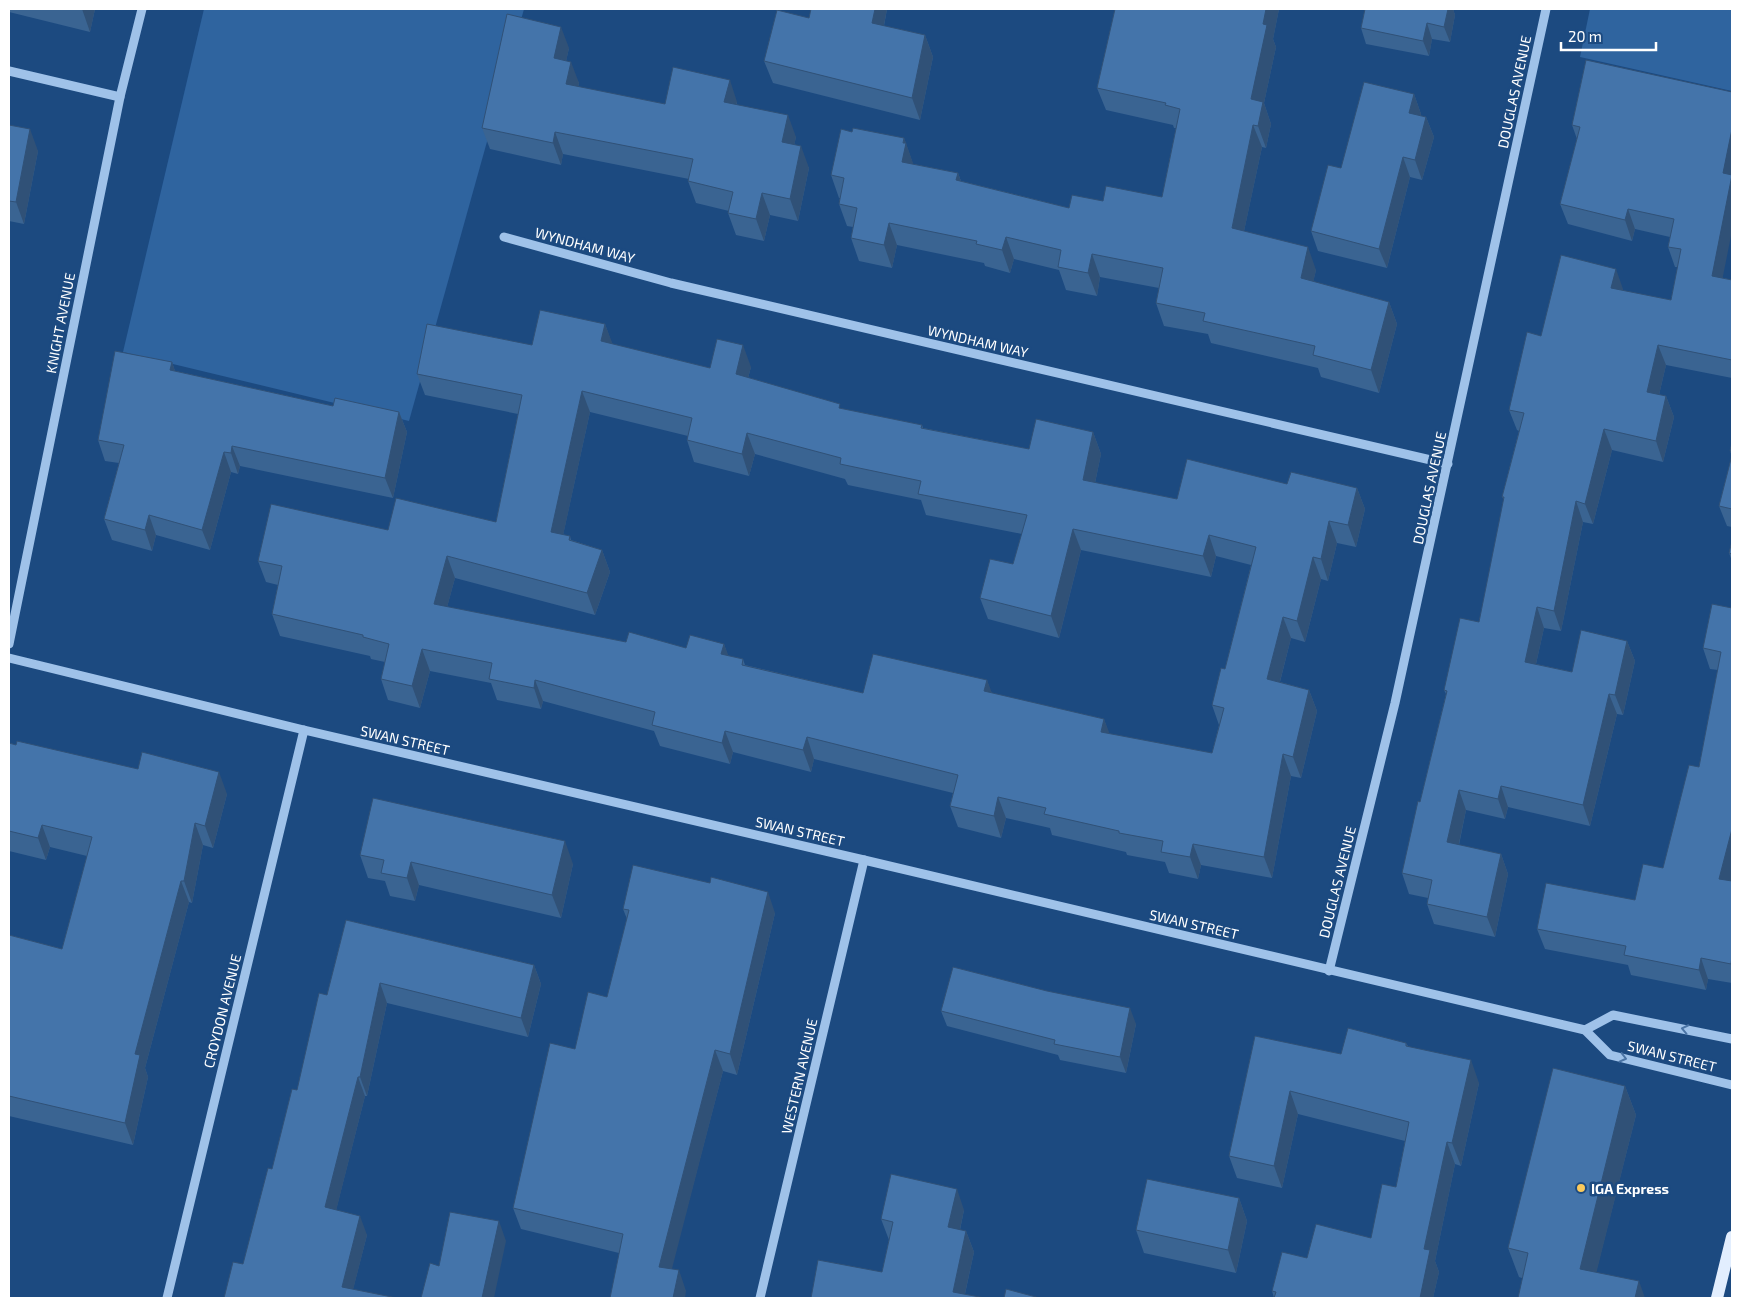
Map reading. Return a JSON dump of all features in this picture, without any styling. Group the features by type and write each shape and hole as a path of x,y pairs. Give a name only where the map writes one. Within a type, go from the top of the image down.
{"main road":[{"path":"1717,1298 1732,1236"}],"street":[{"name":"KNIGHT AVENUE","path":"9,644 120,96 142,9"},
{"name":"DOUGLAS AVENUE","path":"1329,971 1395,703 1546,9"},
{"path":"9,71 120,96"},
{"name":"WYNDHAM WAY","path":"504,237 671,283 1448,464"},
{"name":"SWAN STREET","path":"9,658 304,730 1585,1030 1610,1055 1732,1085"},
{"name":"CROYDON AVENUE","path":"167,1298 304,730"},
{"name":"WESTERN AVENUE","path":"760,1298 864,860"},
{"name":"SWAN STREET","path":"1585,1030 1613,1015 1732,1039"}],"shaded area":[{"path":"204,9 524,9 409,421 123,352"},
{"path":"1590,9 1732,9 1732,91 1580,57"}],"building":[{"path":"811,9 875,9 872,23 925,35 912,98 764,61 777,10 809,18"},
{"path":"1115,9 1266,9 1263,24 1267,25 1251,99 1263,102 1258,126 1253,125 1232,228 1308,247 1301,278 1389,302 1371,370 1313,355 1315,346 1203,321 1205,313 1156,303 1163,268 1092,254 1088,273 1058,267 1061,250 1006,237 1002,250 976,244 977,241 889,223 884,245 851,238 857,208 839,204 844,178 831,175 841,129 852,132 853,128 904,138 903,143 906,143 902,162 958,173 956,180 1069,208 1072,195 1103,201 1106,186 1162,197 1180,109 1165,105 1166,103 1097,88"},
{"path":"1365,9 1448,9 1444,27 1427,23 1423,41 1361,28"},
{"path":"507,14 561,27 554,58 571,62 566,84 665,104 673,67 730,80 724,102 788,115 782,142 801,146 790,199 762,193 756,219 728,213 733,192 688,181 693,159 555,132 553,143 482,128"},
{"path":"1586,60 1732,92 1732,129 1723,173 1732,175 1712,276 1732,280 1732,360 1658,345 1647,392 1666,396 1656,441 1604,429 1585,504 1576,501 1554,611 1537,607 1525,662 1572,672 1581,630 1627,641 1615,695 1609,694 1583,805 1501,786 1498,799 1459,790 1447,842 1501,854 1487,917 1427,904 1432,880 1402,873 1418,801 1420,802 1447,691 1444,690 1460,618 1479,622 1504,497 1502,497 1524,413 1509,410 1527,332 1541,336 1561,255 1616,269 1611,288 1671,300 1681,249 1668,247 1674,219 1628,209 1625,220 1560,204 1580,127 1572,125"},
{"path":"1364,82 1414,94 1409,113 1426,117 1415,160 1403,157 1379,249 1311,231 1328,165 1341,168"},
{"path":"9,125 30,129 16,202 9,201"},
{"path":"540,310 605,324 601,341 710,368 717,339 743,345 736,374 840,404 839,408 922,425 921,428 1029,449 1036,419 1093,432 1083,480 1177,499 1187,459 1287,484 1291,472 1357,488 1348,525 1329,521 1321,559 1313,557 1297,621 1283,617 1267,679 1309,690 1293,757 1283,754 1264,857 1193,844 1190,857 1161,852 1163,841 1119,833 1119,831 1044,814 1046,808 998,797 994,816 950,806 958,775 807,737 803,750 725,731 722,743 652,725 655,712 535,680 534,688 489,679 492,663 422,649 412,686 381,679 389,644 363,637 363,635 272,614 282,566 258,561 271,504 388,530 396,498 496,522 522,395 417,374 427,324 532,345","holes":["582,391 692,418 687,440 742,454 747,433 841,458 840,464 921,481 918,494 1027,515 1013,564 990,559 980,598 1051,616 1073,529 1203,556 1209,535 1256,547 1225,669 1221,668 1212,705 1224,708 1212,753 1101,732 1104,719 984,691 987,680 873,654 863,693 742,665 743,659 721,654 724,644 690,635 686,648 629,632 626,642 434,604 447,556 587,593 602,550 569,540 570,536 551,532"]},
{"path":"115,351 172,362 170,370 333,406 335,398 399,412 385,478 232,446 231,453 224,452 202,530 149,515 145,530 104,519 124,445 98,440"},
{"path":"1732,455 1732,509 1719,506"},
{"path":"1732,541 1732,554 1729,553"},
{"path":"1712,604 1732,608 1732,829 1719,879 1732,881 1731,964 1701,958 1699,970 1624,955 1626,946 1537,929 1546,883 1635,900 1643,864 1663,868 1689,765 1699,767 1721,652 1703,648"},
{"path":"17,741 138,769 142,752 219,772 205,826 195,823 184,881 181,881 135,1054 140,1055 125,1123 9,1096 9,935 62,949 92,837 42,825 38,838 9,831 9,743 16,745"},
{"path":"373,798 565,841 552,895 411,862 407,878 381,873 384,860 360,855"},
{"path":"633,865 710,883 711,877 768,892 730,1054 715,1050 659,1267 679,1270 673,1298 610,1298 623,1234 513,1208 550,1043 575,1049 588,992 607,997 629,910 623,909"},
{"path":"346,920 534,965 521,1018 380,983 360,1077 358,1077 325,1207 360,1216 342,1287 397,1298 224,1298 233,1262 243,1264 268,1168 272,1169 292,1089 297,1090 319,993 327,995"},
{"path":"953,967 1047,991 1130,1008 1120,1057 1054,1044 1055,1040 941,1011"},
{"path":"1348,1028 1406,1043 1406,1046 1471,1060 1452,1143 1447,1142 1424,1249 1430,1250 1420,1298 1274,1298 1276,1292 1272,1291 1282,1252 1307,1258 1316,1224 1371,1238 1382,1184 1396,1187 1409,1122 1290,1091 1274,1166 1229,1156 1255,1036 1341,1054"},
{"path":"1553,1068 1625,1086 1580,1269 1639,1281 1635,1298 1518,1298 1528,1253 1508,1248"},
{"path":"891,1174 957,1189 948,1227 966,1231 953,1292 985,1298 811,1298 818,1260 882,1272 893,1222 881,1219"},
{"path":"1147,1179 1239,1198 1228,1250 1136,1230"},
{"path":"450,1212 499,1221 482,1298 421,1298 430,1263 439,1266"},
{"path":"1006,1289 1040,1298 1004,1298"}],"place":[{"name":"IGA Express","path":"1581,1188"}]}
